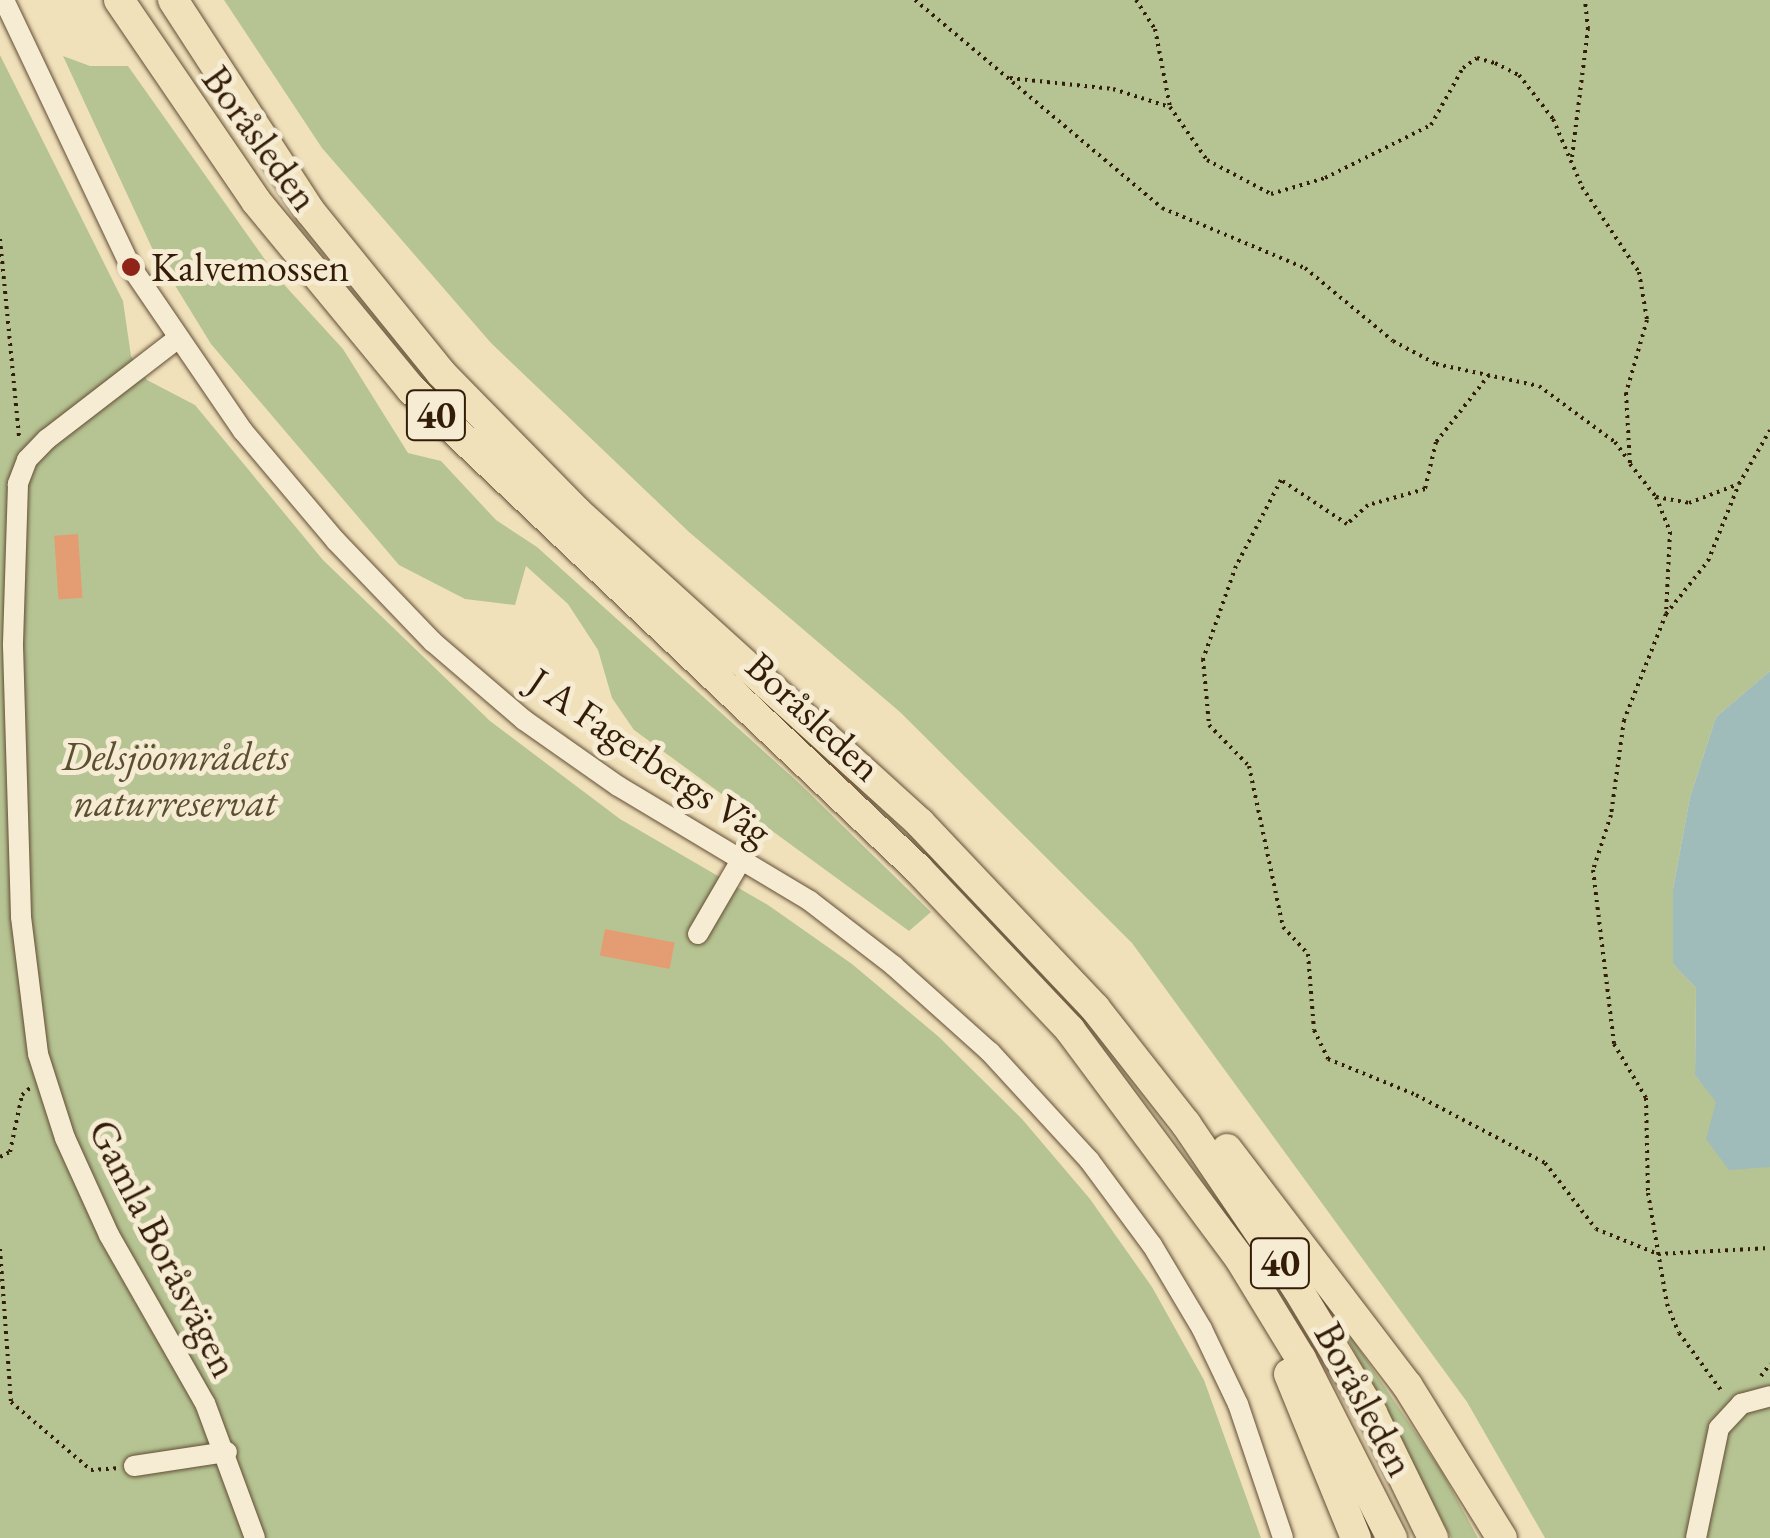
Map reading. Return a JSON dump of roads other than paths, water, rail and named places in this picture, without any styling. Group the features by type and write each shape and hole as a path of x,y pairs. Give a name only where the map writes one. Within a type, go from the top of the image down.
{"highway":[{"name":"Boråsleden","path":"119,0 256,201 411,390 1009,961 1140,1117 1240,1259 1301,1359 1392,1538"},
{"name":"Boråsleden","path":"173,0 310,211 441,373 576,510 920,823 1095,1008 1186,1124 1297,1288 1372,1414 1433,1538"},
{"path":"1095,1008 1205,1120 1334,1286 1407,1384 1502,1538"},
{"path":"1240,1259 1356,1538"}],"street":[{"name":"J A Fagerbergs Väg","path":"4,0 94,198 177,339 336,541 434,642 524,720 618,786 810,901 894,966 990,1052 1089,1160 1152,1245 1202,1328 1238,1404 1282,1538"},
{"name":"Gamla Boråsvägen","path":"177,339 26,460 18,484 13,646 21,917 45,1074 64,1138 108,1236 227,1452 255,1538"},
{"path":"698,934 741,860"},
{"path":"1696,1538 1709,1455 1732,1411 1770,1396"},
{"path":"134,1466 227,1452"}],"water":[{"path":"1770,671 1770,1167 1729,1170 1706,1139 1716,1102 1695,1075 1696,988 1673,964 1673,889 1690,797 1716,717"}],"place":[{"name":"Kalvemossen","path":"131,267"}],"park label":[{"name":"Delsjöområdets naturreservat","path":"175,779"}]}
